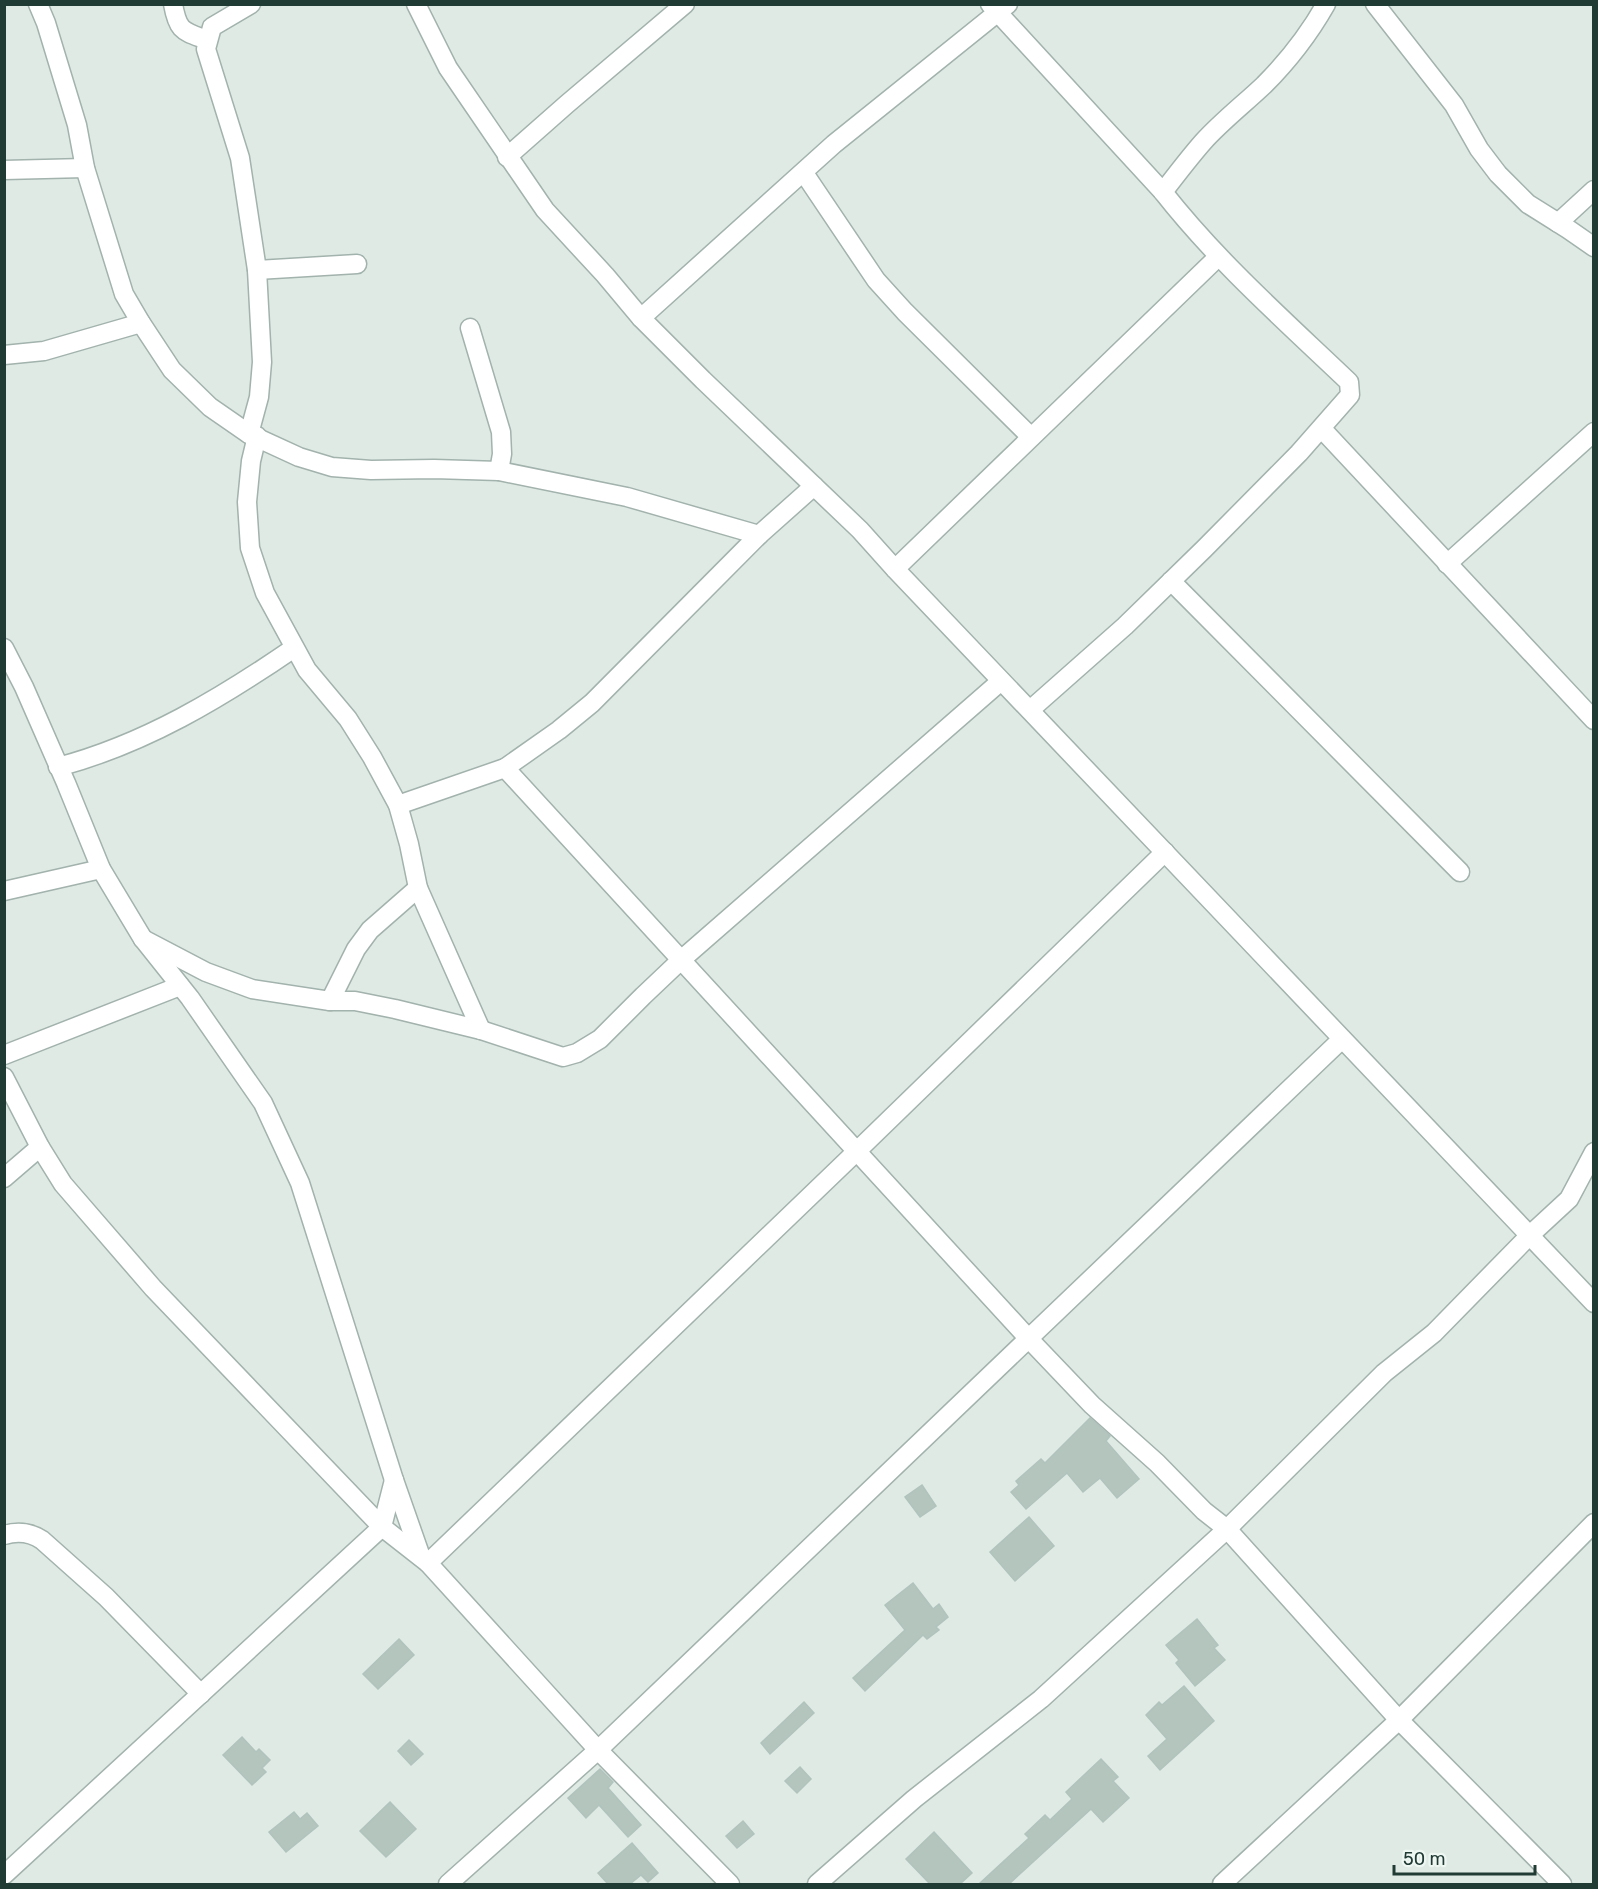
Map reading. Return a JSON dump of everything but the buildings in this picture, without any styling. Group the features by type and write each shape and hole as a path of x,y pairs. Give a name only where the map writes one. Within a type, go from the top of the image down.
{"street":[{"path":"38,4 78,125 85,168 124,294 172,370 210,407 253,435 299,457 332,467 371,470 499,471 627,497 759,535"},
{"path":"173,4 179,26 184,32 207,40"},
{"path":"251,4 212,27 206,49 240,158 257,270 262,362 247,502 250,549 265,593 294,648 307,670 348,719 398,806 418,888 481,1030"},
{"path":"416,4 448,68 507,157 545,210 605,274 641,318 860,530 1593,1303"},
{"path":"507,157 685,4"},
{"path":"1163,192 1205,140 1265,84 1294,51 1314,25 1326,4"},
{"path":"1375,4 1454,105 1479,149 1498,174 1528,204 1593,247"},
{"path":"641,318 843,137 998,7 1163,192 1187,223 1218,256 1349,382 1350,395 1322,429 1204,549 1125,626 1030,710"},
{"path":"4,170 85,168"},
{"path":"804,173 876,280 904,312 1031,437"},
{"path":"1558,223 1593,190"},
{"path":"895,569 1218,256"},
{"path":"257,270 357,264"},
{"path":"4,355 44,351 141,323"},
{"path":"470,328 501,432 502,454 499,471"},
{"path":"1322,429 1593,720"},
{"path":"1447,564 1591,438"},
{"path":"398,806 505,768 559,730 592,704 759,535 814,486"},
{"path":"1171,581 1460,872"},
{"path":"4,648 24,687 101,869 142,939 183,989 262,1103 300,1183 394,1480 425,1560"},
{"path":"58,767 85,760 194,712 294,648"},
{"path":"142,939 206,972 252,988 330,1001 355,1001 375,1005 481,1030 563,1057 577,1053 600,1039 681,960 1001,681"},
{"path":"505,768 1029,1339 1092,1405 1157,1463 1204,1511 1227,1529 1399,1719 1562,1884"},
{"path":"425,1560 857,1152 1165,852"},
{"path":"4,891 101,869"},
{"path":"330,1001 356,949 370,930 418,888"},
{"path":"4,1055 183,989 206,972"},
{"path":"448,1884 598,1750 1342,1039"},
{"path":"4,1077 63,1184 153,1288 382,1527 425,1560 598,1750 730,1884"},
{"path":"4,1178 40,1146"},
{"path":"817,1884 914,1799 1041,1699 1227,1529 1384,1373 1434,1333 1529,1236 1569,1199 1593,1152"},
{"path":"4,1875 382,1527 394,1480"},
{"path":"1222,1884 1399,1719 1593,1523"},
{"path":"4,1535 16,1532 34,1534 42,1540 106,1597 201,1694"}]}
